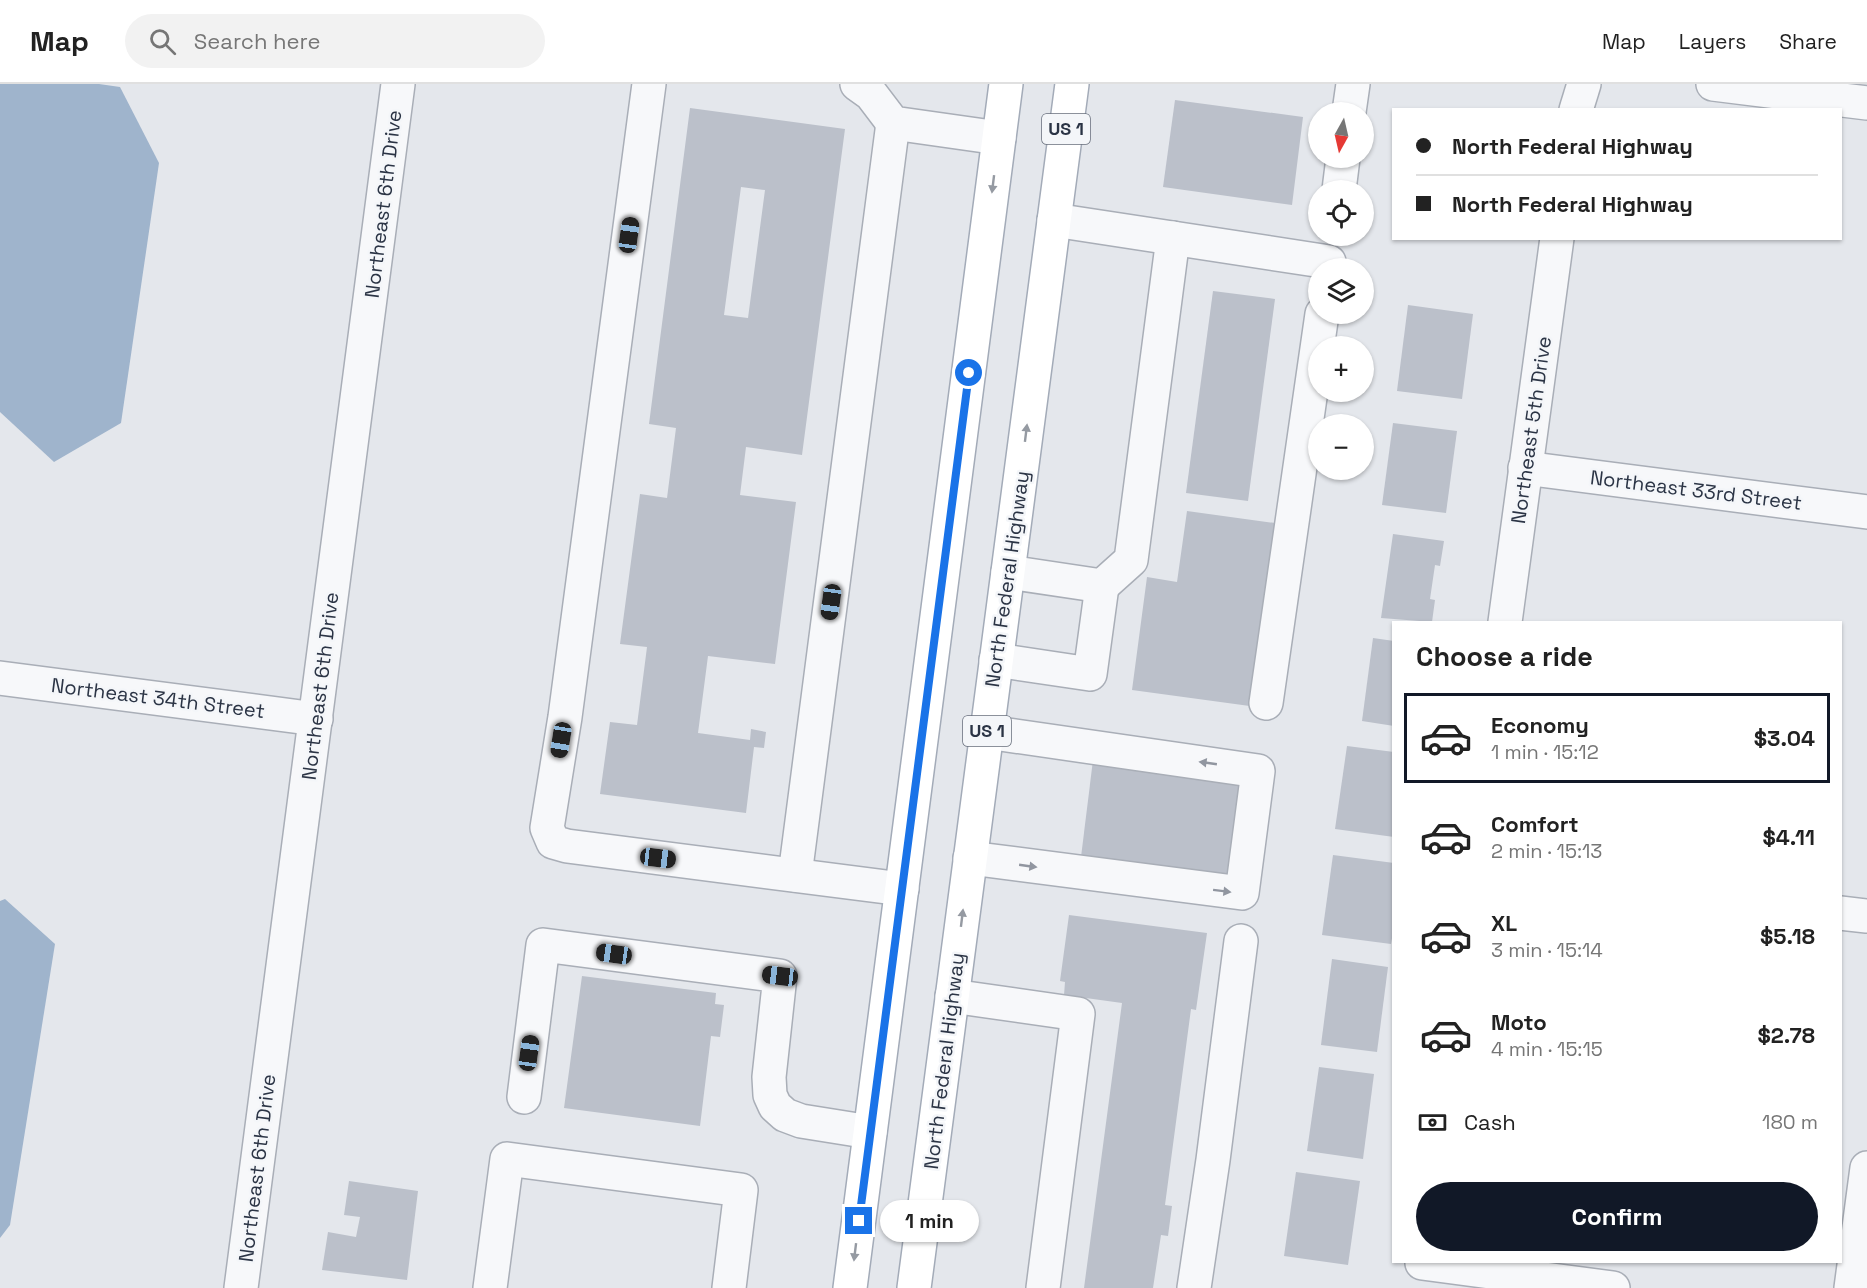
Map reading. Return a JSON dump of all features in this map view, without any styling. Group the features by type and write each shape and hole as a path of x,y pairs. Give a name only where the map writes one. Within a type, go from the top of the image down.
{"main road":[{"path":"850,1288 1006,84"},
{"name":"North Federal Highway","path":"914,1288 1072,84"}],"street":[{"name":"Northeast 6th Drive","path":"241,1288 398,84"},
{"path":"649,84 565,717 547,828 553,842 567,846 902,889"},
{"path":"795,875 893,123 871,94 857,84"},
{"path":"1350,102 1353,84"},
{"path":"1577,108 1584,84"},
{"path":"1713,84 1867,103"},
{"path":"893,123 999,138"},
{"path":"1054,220 1173,238 1330,255"},
{"path":"996,660 1090,674 1102,586 1131,560 1173,238"},
{"name":"Northeast 5th Drive","path":"1505,621 1557,240"},
{"path":"1266,704 1322,324"},
{"name":"Northeast 33rd Street","path":"1525,468 1867,512"},
{"path":"1008,572 1102,586"},
{"name":"Northeast 34th Street","path":"0,678 316,719"},
{"path":"970,858 1242,894 1258,771 987,732"},
{"path":"1842,913 1867,916"},
{"path":"1194,1288 1241,941"},
{"path":"524,1097 543,945 780,976 768,1077 770,1095 775,1106 785,1115 801,1121 870,1132"},
{"path":"952,996 1078,1014 1043,1288"},
{"path":"490,1288 507,1159 741,1190 729,1288"},
{"path":"1851,1288 1867,1168"},
{"path":"1421,1271 1613,1288"}],"water":[{"path":"0,84 99,84 120,87 159,163 121,423 54,462 0,412"},
{"path":"5,899 55,944 10,1225 0,1238 0,901"}],"building":[{"path":"1175,100 1303,117 1292,205 1163,187"},
{"path":"690,108 845,129 802,455 746,447 740,495 796,502 775,664 708,656 698,733 750,740 751,729 766,732 764,748 754,747 746,813 600,794 610,722 637,725 647,647 620,644 640,494 667,498 676,428 649,424","holes":["741,187 765,190 748,318 724,315"]},
{"path":"1213,291 1275,299 1248,501 1186,493"},
{"path":"1408,305 1473,314 1462,399 1397,391"},
{"path":"1393,423 1457,431 1446,513 1382,505"},
{"path":"1187,511 1282,524 1257,707 1132,690 1147,577 1177,582"},
{"path":"1393,534 1444,541 1440,566 1435,565 1430,599 1435,600 1432,621 1381,618"},
{"path":"1373,638 1392,641 1392,726 1362,721"},
{"path":"1347,746 1392,752 1392,837 1335,829"},
{"path":"1093,760 1241,779 1229,876 1081,857"},
{"path":"1333,855 1392,863 1391,944 1322,935"},
{"path":"1069,915 1207,933 1196,1010 1191,1009 1165,1205 1172,1206 1168,1236 1161,1235 1153,1288 1084,1288 1122,1003 1064,995 1065,982 1060,981"},
{"path":"1332,959 1388,967 1377,1052 1321,1045"},
{"path":"582,976 716,993 715,1004 724,1005 720,1037 711,1036 700,1126 564,1108"},
{"path":"1319,1067 1374,1074 1363,1159 1307,1151"},
{"path":"1296,1172 1360,1181 1348,1265 1284,1256"},
{"path":"349,1181 418,1191 407,1280 322,1270 328,1232 356,1237 360,1217 344,1215"}],"route":[{"path":"859,1221 969,373"}]}
